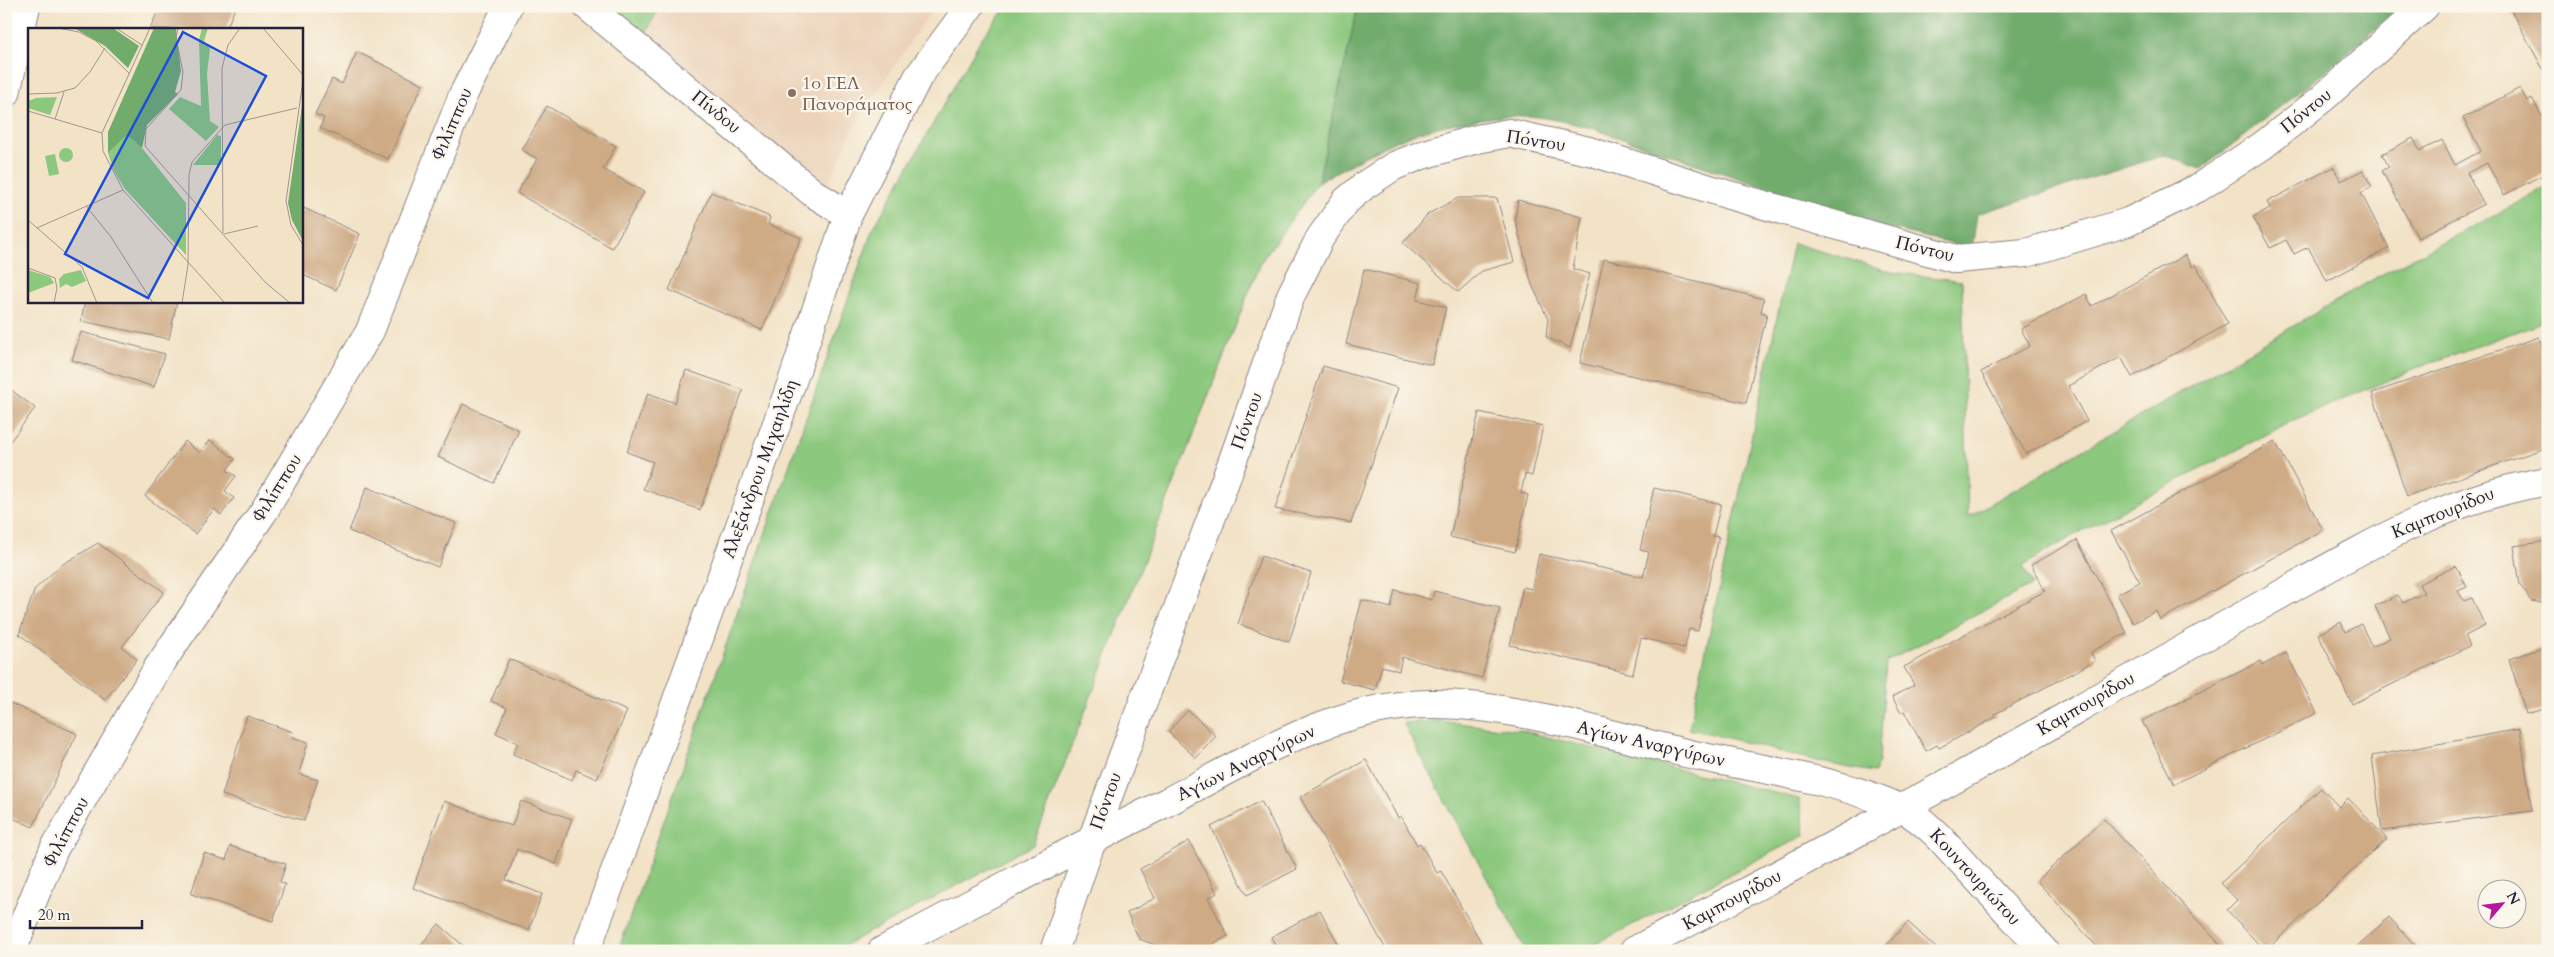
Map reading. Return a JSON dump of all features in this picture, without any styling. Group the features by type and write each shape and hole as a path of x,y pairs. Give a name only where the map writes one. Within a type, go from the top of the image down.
{"street":[{"path":"6,93 26,6"},
{"name":"Φιλίππου","path":"12,951 54,849 157,669 264,511 370,331 463,95 508,6"},
{"name":"Πίνδου","path":"587,6 813,193 848,215"},
{"name":"Aλεξάνδρου Mιχαηλίδη","path":"586,951 792,379 848,215 918,77 970,6"},
{"name":"Πόντου","path":"1054,951 1092,840 1230,467 1291,295 1305,264 1320,238 1346,201 1394,166 1447,146 1509,133 1589,151 1729,195 1956,259 2026,253 2128,222 2198,188 2262,146 2316,104 2425,6"},
{"name":"Καμπουρίδου","path":"1634,951 1902,809 2193,642 2402,527 2500,490 2548,481"},
{"name":"Αγίων Αναργύρων","path":"882,951 1092,840 1300,734 1379,707 1435,704 1492,710 1553,721 1686,753 1795,776 1856,793 1902,809"},
{"name":"Κουντουριώτου","path":"1902,809 1923,822 1938,836 2044,951"}],"shaded area":[{"name":"1ο ΓΕΛ Πανοράματος","path":"606,6 934,6 852,130 826,191"}],"green space":[{"path":"606,6 660,6 643,38"},
{"path":"1007,6 1358,6 1318,182 1260,263 1033,845 834,951 618,951 872,231 981,39"},
{"path":"1358,6 2400,6 2346,55 2201,169 2165,155 1977,214 1972,249 1872,224 1588,127 1534,117 1487,118 1455,123 1424,131 1386,146 1318,182"},
{"path":"2548,187 2548,302 2539,323 2420,367 2296,419 2078,533 2023,566 2032,585 1886,662 1879,762 1874,772 1804,758 1689,729 1793,243 1892,272 1962,281 1968,517 2377,277"},
{"path":"1438,721 1519,730 1799,799 1805,835 1582,951 1526,951 1403,723"}],"building":[{"path":"160,6 236,6 226,28 150,28"},
{"path":"2509,6 2548,6 2548,74 2545,73"},
{"path":"357,52 423,84 388,159 320,128 324,118 315,114 332,79 342,84"},
{"path":"2520,88 2527,101 2532,98 2548,128 2548,172 2504,195 2487,163 2467,173 2484,204 2418,238 2382,171 2389,167 2382,154 2413,138 2420,151 2442,140 2455,165 2481,151 2463,118"},
{"path":"547,106 616,146 603,169 644,192 612,248 517,193 537,159 522,150"},
{"path":"2333,167 2341,181 2363,170 2372,187 2361,193 2389,248 2327,281 2308,247 2294,254 2286,240 2270,248 2253,217 2270,208 2267,202"},
{"path":"711,192 770,217 768,224 801,238 762,330 669,290"},
{"path":"1458,198 1497,198 1514,262 1482,271 1458,292 1403,243 1428,214"},
{"path":"1518,200 1582,217 1573,269 1590,274 1570,348 1546,337 1548,319 1532,285 1515,219"},
{"path":"304,208 360,234 336,290 302,274 302,211"},
{"path":"2185,255 2192,267 2196,265 2228,324 2132,377 2121,357 2068,386 2087,421 2026,454 1981,372 2030,346 2021,329 2086,294 2092,306"},
{"path":"1604,259 1764,299 1761,312 1767,314 1746,403 1580,363"},
{"path":"1364,269 1421,283 1417,300 1446,307 1432,365 1346,344"},
{"path":"85,302 177,302 169,339 81,321"},
{"path":"81,332 165,354 154,387 72,360"},
{"path":"2539,337 2548,363 2548,447 2407,496 2372,393"},
{"path":"1323,366 1398,388 1351,523 1275,509"},
{"path":"686,370 743,390 700,510 643,489 653,462 627,452 648,393 675,403"},
{"path":"6,386 35,408 6,447"},
{"path":"463,404 519,430 494,483 438,457"},
{"path":"1479,412 1543,426 1532,476 1525,474 1521,493 1528,495 1515,552 1450,537"},
{"path":"210,440 235,459 227,470 236,476 225,491 234,498 221,515 214,509 195,534 145,496 185,441 200,453"},
{"path":"2275,441 2323,530 2160,620 2156,611 2133,623 2117,594 2140,582 2111,531"},
{"path":"367,487 456,523 438,567 349,531"},
{"path":"1654,488 1721,504 1713,536 1719,537 1698,631 1689,629 1685,648 1641,638 1633,674 1510,645 1523,587 1532,589 1539,554 1643,577 1649,552 1640,550"},
{"path":"2077,540 2127,633 2091,652 2095,661 1995,714 1996,717 1939,748 1937,745 1926,751 1904,711 1901,713 1892,697 1914,685 1904,667 2045,591 2031,565"},
{"path":"2548,541 2548,604 2531,601 2520,585 2514,546"},
{"path":"98,543 164,592 122,647 137,659 105,700 19,634 35,589 60,566"},
{"path":"1261,556 1311,573 1289,642 1238,624"},
{"path":"2456,566 2467,587 2458,591 2464,601 2472,598 2485,626 2465,636 2470,646 2352,704 2318,634 2341,622 2345,632 2361,624 2372,647 2390,638 2375,606 2398,595 2403,603 2424,593 2419,584"},
{"path":"1395,590 1432,600 1434,591 1500,608 1482,678 1402,657 1399,671 1382,666 1375,690 1340,681 1362,600 1391,608"},
{"path":"2548,646 2548,708 2526,714 2509,659"},
{"path":"2286,653 2317,713 2174,784 2142,721 2261,661 2263,665"},
{"path":"509,659 627,711 597,779 576,770 572,780 513,754 518,743 496,733 507,708 491,701"},
{"path":"6,701 77,734 33,827 6,815"},
{"path":"1188,710 1216,736 1196,758 1168,732"},
{"path":"247,716 293,732 292,737 308,742 299,774 318,780 304,821 222,795"},
{"path":"2520,729 2532,811 2382,831 2372,756"},
{"path":"1366,760 1398,818 1401,816 1417,845 1420,843 1437,873 1441,871 1486,951 1387,951 1300,797"},
{"path":"2321,788 2339,807 2348,798 2387,839 2265,951 2227,910 2237,900 2221,883"},
{"path":"444,801 512,826 521,801 572,819 556,864 517,849 506,880 542,894 529,930 413,888"},
{"path":"1261,801 1297,869 1247,895 1211,827"},
{"path":"2104,819 2226,951 2101,951 2037,881"},
{"path":"1189,841 1217,893 1208,898 1228,936 1200,951 1172,951 1139,939 1127,913 1155,898 1140,869"},
{"path":"230,846 286,864 280,882 285,884 273,921 191,894 204,853 226,860"},
{"path":"6,851 13,855 6,867"},
{"path":"1320,910 1342,951 1278,951 1271,937"},
{"path":"2389,917 2420,951 2352,951"},
{"path":"1908,922 1939,951 1881,951"},
{"path":"439,924 469,951 415,951"}],"place":[{"name":"1ο ΓΕΛ Πανοράματος","path":"792,93"}]}
